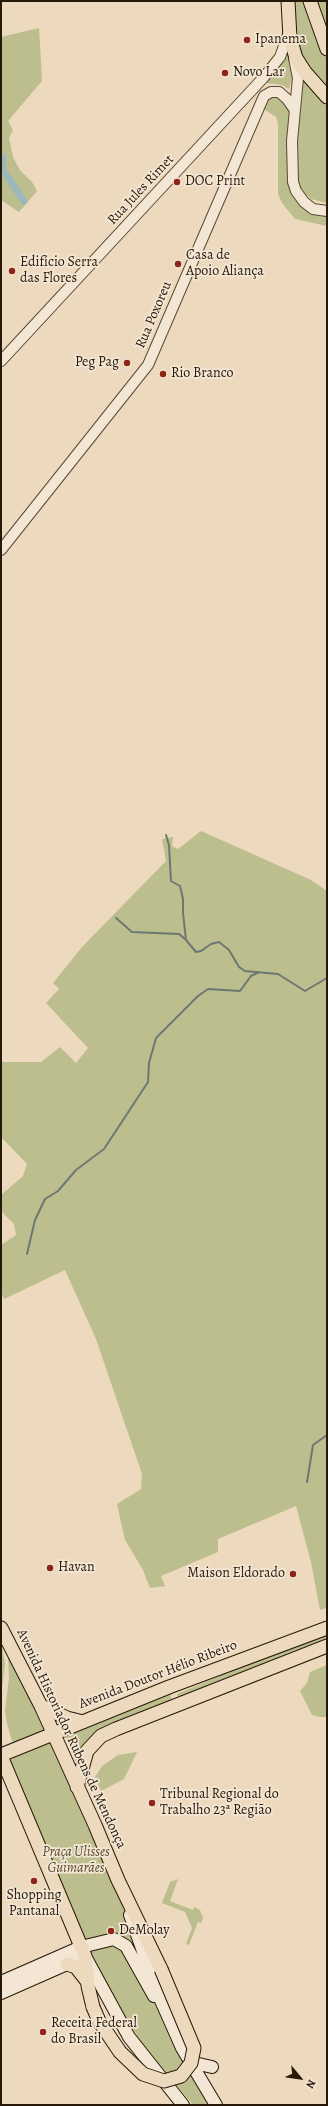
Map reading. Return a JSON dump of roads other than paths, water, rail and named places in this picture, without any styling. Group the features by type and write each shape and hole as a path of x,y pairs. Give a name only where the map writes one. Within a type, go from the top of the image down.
{"main road":[{"path":"288,1 289,30 294,52 302,68 327,97"},
{"path":"310,1 327,49"},
{"name":"Avenida Historiador Rubens de Mendonça","path":"1,1628 41,1706 77,1787 96,1825 118,1880 146,1961 165,2009 190,2062 216,2105"},
{"name":"Avenida Doutor Hélio Ribeiro","path":"1,1756 169,1687 327,1628"},
{"path":"77,1787 87,1751 101,1736 177,1704 327,1646"},
{"path":"169,1687 177,1704"},
{"path":"41,1706 67,1718 83,1722"},
{"path":"1,1756 83,1951 129,2037 183,2105"},
{"path":"118,1880 162,1969"},
{"path":"83,1951 93,2007 99,2021 117,2048 143,2074 164,2081 181,2076 192,2063 194,2048 136,1899"},
{"path":"1,1982 83,1951 110,1939 122,1942 129,1952 150,1992 165,2009"},
{"path":"1,1993 67,1964 83,1951"},
{"path":"67,1964 80,1971 88,1983"},
{"path":"190,2062 212,2067"}],"street":[{"name":"Rua Jules Rimet","path":"1,361 264,77 280,57 289,30"},
{"path":"294,52 298,78 294,109 291,156 293,182 296,192 304,202 313,209 327,211"},
{"name":"Rua Poxoreu","path":"1,550 148,364 264,96 271,92 283,94 294,109"}],"waterway":[{"path":"1,156 3,158 2,169 24,201"},
{"path":"166,835 169,845 171,881 180,886 183,899 186,940 196,952 201,951 211,944 219,942 229,950 239,967 245,971 278,974 305,991 327,978"},
{"path":"116,918 132,932 179,934 185,939"},
{"path":"27,1254 35,1220 45,1199 58,1191 76,1170 104,1149 148,1082 149,1063 156,1038 198,996 208,989 240,991 251,976 259,972"},
{"path":"307,1482 313,1445 327,1435"}],"place":[{"name":"Ipanema","path":"247,40"},
{"name":"Novo Lar","path":"225,73"},
{"name":"DOC Print","path":"177,182"},
{"name":"Casa de Apoio Aliança","path":"178,264"},
{"name":"Edifício Serra das Flores","path":"12,271"},
{"name":"Peg Pag","path":"127,363"},
{"name":"Rio Branco","path":"163,374"},
{"name":"Havan","path":"50,1568"},
{"name":"Maison Eldorado","path":"293,1574"},
{"name":"Tribunal Regional do Trabalho 23ª Região","path":"152,1803"},
{"name":"Shopping Pantanal","path":"34,1881"},
{"name":"DeMolay","path":"111,1931"},
{"name":"Receita Federal do Brasil","path":"43,2032"}],"park label":[{"name":"Praça Ulisses Guimarães","path":"76,1862"}]}
